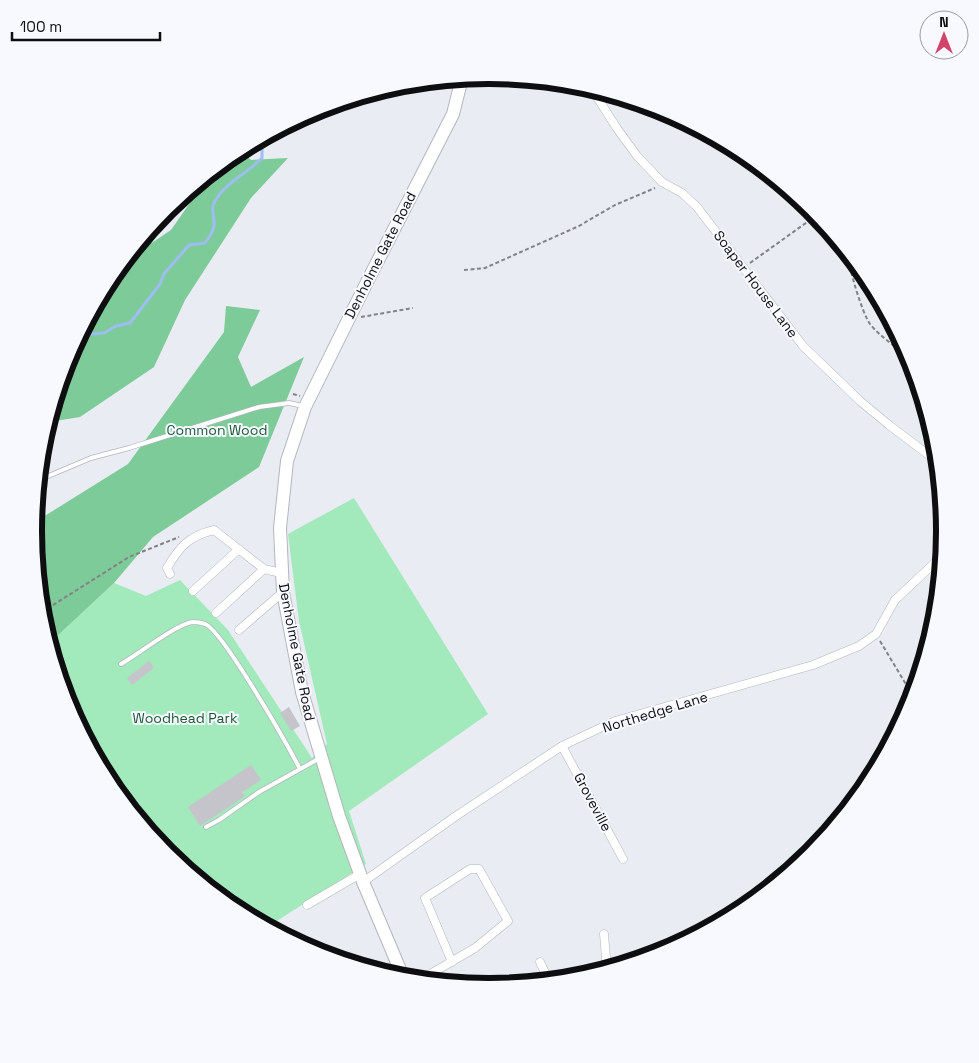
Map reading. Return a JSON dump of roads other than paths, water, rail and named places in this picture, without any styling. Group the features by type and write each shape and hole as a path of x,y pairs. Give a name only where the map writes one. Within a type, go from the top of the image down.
{"main road":[{"name":"Denholme Gate Road","path":"400,969 361,878 339,816 302,692 283,592 280,528 287,461 306,407 347,320 453,114 460,85"}],"street":[{"name":"Soaper House Lane","path":"598,98 637,156 662,182 689,198 808,352 867,407 930,456"},
{"path":"170,574 167,568 178,550 199,534 214,530 264,569 281,573"},
{"path":"193,591 239,549"},
{"name":"Northedge Lane","path":"307,905 361,878 562,746 615,721 813,665 859,646 876,634 895,600 936,562"},
{"path":"216,613 264,569"},
{"path":"239,630 283,592"},
{"name":"Groveville","path":"562,746 623,859"},
{"path":"429,975 452,962 475,948 508,921 479,869 470,869 425,898 452,962"},
{"path":"604,934 606,963"},
{"path":"540,962 546,975"}],"lane":[{"path":"46,477 91,458 259,407 289,403 306,407"},
{"path":"122,664 181,626 192,622 206,624 221,638 280,731 300,769"},
{"path":"206,827 259,792 321,757"}],"waterway":[{"path":"88,337 90,334 104,333 116,326 130,323 160,284 164,274 189,245 205,243 214,228 214,203 224,189 262,158 262,147"}],"park label":[{"name":"Common Wood","path":"217,430"},
{"name":"Woodhead Park","path":"185,718"}]}
